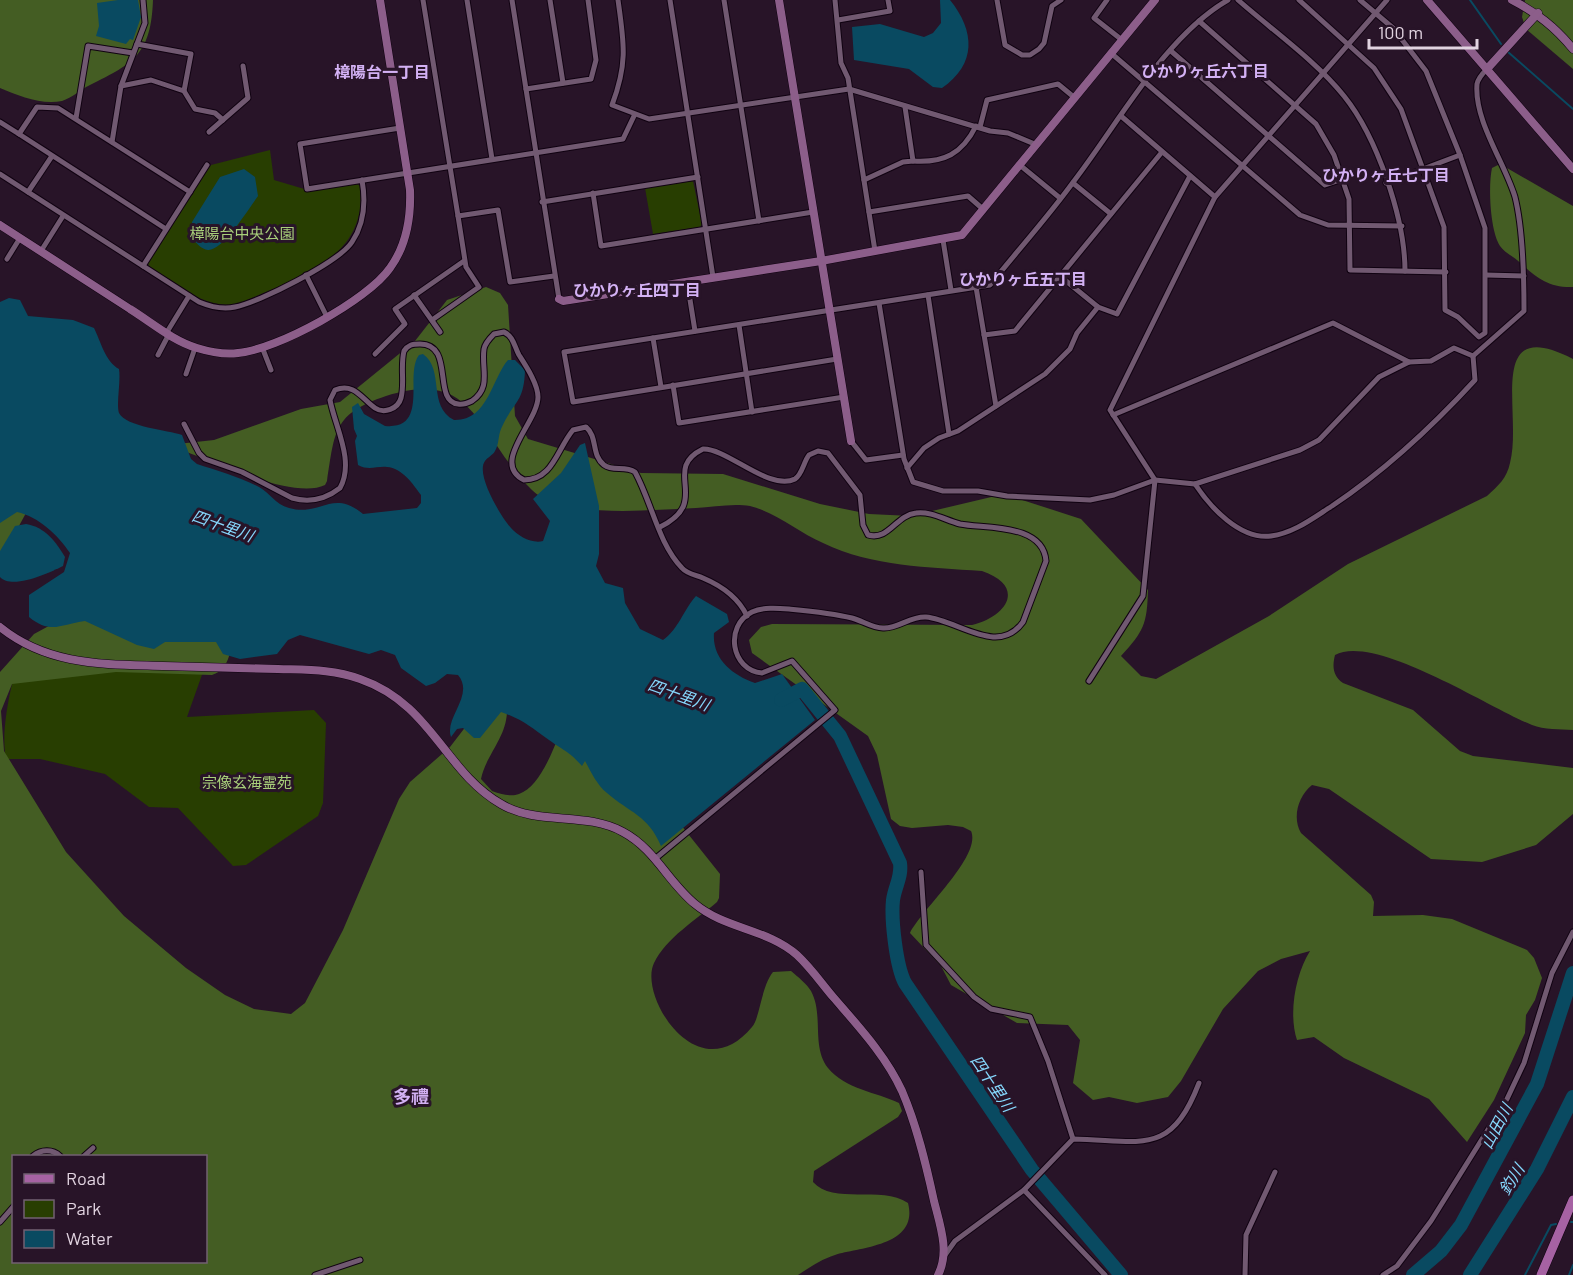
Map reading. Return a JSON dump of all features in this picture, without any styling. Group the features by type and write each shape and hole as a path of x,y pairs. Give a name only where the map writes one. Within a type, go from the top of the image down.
{"main road":[{"path":"1541,1275 1573,1200"}],"street":[{"path":"112,142 121,86 145,23 143,0"},
{"path":"0,225 195,348 224,353 262,348 327,317 368,293 391,267 400,250 409,221 407,172 380,0"},
{"path":"423,0 464,261 479,287 432,320"},
{"path":"467,0 492,159"},
{"path":"512,0 554,276 559,299 563,301 821,261 962,235 985,210 1155,0"},
{"path":"550,0 563,82"},
{"path":"526,89 591,79 596,60 588,0"},
{"path":"618,0 625,55 621,81 612,105 634,116 649,119 849,89 904,107 1008,133 1036,145"},
{"path":"670,0 713,277"},
{"path":"724,0 759,220"},
{"path":"779,0 851,441 866,460 903,454"},
{"path":"835,0 841,63 849,89 875,251"},
{"path":"838,20 890,11 888,0"},
{"path":"997,0 1005,45 1022,55 1030,55 1044,44 1052,3 1061,0"},
{"path":"1107,0 1094,18 1122,40"},
{"path":"837,359 573,402 564,352 990,285 1073,183 1145,82 1199,21 1228,0"},
{"path":"1238,0 1343,94 1359,116 1402,226 1405,271"},
{"path":"1299,0 1349,44 1387,85 1401,109 1444,227 1445,310 1458,317 1479,337 1485,333 1485,228 1460,155 1426,71 1393,28 1360,0"},
{"path":"1089,681 1143,596 1155,480 1110,410 1215,197 1387,0"},
{"path":"1426,0 1573,169"},
{"path":"1512,0 1538,13 1573,49"},
{"path":"1473,356 1524,311 1524,276 1515,197 1493,145 1478,94 1477,82 1538,13"},
{"path":"1199,21 1316,124 1325,136 1349,199 1350,270 1446,272"},
{"path":"137,44 191,54 184,91"},
{"path":"76,118 88,46 133,53"},
{"path":"1171,51 1325,185 1342,179"},
{"path":"1112,54 1241,167 1300,215 1328,225 1402,226"},
{"path":"209,132 248,98 243,66"},
{"path":"121,86 151,80 184,91 195,109 215,113 223,120"},
{"path":"864,180 903,162 936,161 958,152 977,127 987,100 1058,84 1075,98"},
{"path":"19,134 37,107 58,108 190,192"},
{"path":"904,107 913,161"},
{"path":"400,128 300,144 307,189 623,138 634,116"},
{"path":"1121,116 1215,197"},
{"path":"0,122 166,229"},
{"path":"984,335 1016,331 1162,152"},
{"path":"1386,183 1460,155"},
{"path":"28,192 52,156"},
{"path":"142,266 207,165"},
{"path":"1021,166 1060,198"},
{"path":"0,174 189,296 217,308 238,307 329,264 351,243 360,228 364,210 362,180"},
{"path":"1060,276 1098,307 1117,314 1190,176"},
{"path":"542,202 698,177"},
{"path":"1073,183 1111,214"},
{"path":"593,193 601,246 813,212"},
{"path":"869,212 968,196 985,210"},
{"path":"458,216 498,210 510,282 554,276"},
{"path":"41,251 63,216"},
{"path":"7,260 20,238"},
{"path":"943,240 951,290"},
{"path":"375,354 405,324 395,309 464,261"},
{"path":"306,275 327,317"},
{"path":"1486,275 1524,276"},
{"path":"687,281 695,331"},
{"path":"976,287 996,406"},
{"path":"414,295 440,332"},
{"path":"928,295 949,434"},
{"path":"158,355 189,296"},
{"path":"879,303 907,468 913,482 936,490 1090,500 1114,495 1155,480 1195,484 1300,450 1319,440 1378,377 1409,362 1431,361 1454,348 1473,356"},
{"path":"907,468 924,448 958,431 1045,374 1070,349 1077,333 1098,307"},
{"path":"1113,416 1333,323 1409,362"},
{"path":"739,325 752,412"},
{"path":"184,424 199,453 206,459 242,472 292,498 320,499 340,488 344,476 340,433 330,400 335,390 350,389 362,395 380,410 392,409 397,406 402,396 404,351 411,344 424,344 434,349 438,355 448,398 455,404 464,404 479,394 485,381 485,345 494,334 504,332 512,338 538,394 532,418 514,452 512,465 515,474 524,480 542,475 549,470 573,430 586,427 594,438 595,448 602,463 611,468 630,468 635,472 666,543 685,571 712,582 731,594 741,604 747,616"},
{"path":"653,338 661,387"},
{"path":"186,374 195,348"},
{"path":"262,348 271,369"},
{"path":"1195,484 1216,511 1254,534 1269,536 1304,524 1379,472 1446,411 1475,380 1473,356"},
{"path":"673,385 679,423 844,397"},
{"path":"656,858 835,710 792,661 762,673 745,664 735,650 734,635 747,616 762,609 788,609 850,618 871,626 886,628 915,617 925,617 945,621 977,634 1002,637 1018,628 1027,614 1045,569 1046,554 1034,541 1013,530 960,523 923,512 906,516 883,534 868,535 863,525 858,490 828,453 823,451 809,454 798,475 788,480 752,472 720,453 703,449 691,457 685,469 686,504 683,510 660,527"},
{"path":"0,627 28,646 77,662 321,670 364,680 408,706 430,728 471,780 500,804 530,816 603,824 634,838 656,858 685,894 709,914 767,937 796,955 871,1041 901,1089 922,1147 945,1255"},
{"path":"921,872 926,945 974,997 991,1009 1030,1017 1048,1061 1073,1139"},
{"path":"1383,1275 1397,1266 1431,1221 1507,1099 1524,1063 1552,973 1573,932"},
{"path":"938,1275 945,1255 955,1241 1024,1190 1073,1139 1144,1143 1159,1138 1181,1121 1199,1083"},
{"path":"85,1155 93,1148"},
{"path":"35,1155 53,1151 59,1155"},
{"path":"1245,1275 1246,1235 1275,1172"},
{"path":"1024,1190 1105,1275"},
{"path":"0,1222 12,1208"},
{"path":"315,1275 360,1260"}],"green space":[{"path":"0,0 153,0 152,18 149,33 138,54 119,70 66,100 46,102 0,88"},
{"path":"1525,0 1573,0 1573,69 1526,29 1522,17"},
{"name":"樟陽台中央公園","path":"270,150 274,180 311,191 357,184 360,186 360,212 352,232 340,249 303,275 239,304 226,305 202,299 180,288 149,266 148,263 211,165"},
{"path":"1500,164 1573,206 1573,287 1564,287 1542,280 1500,246 1494,230 1490,196 1492,168"},
{"path":"693,181 702,224 700,227 653,234 645,188"},
{"path":"486,287 500,293 508,305 515,416 528,439 641,473 723,474 820,504 869,514 911,516 1004,494 1081,519 1148,590 1147,611 1143,626 1135,640 1121,656 1141,676 1156,679 1269,616 1348,564 1487,496 1498,485 1509,468 1513,443 1513,375 1517,359 1527,349 1545,348 1573,359 1573,730 1537,727 1433,676 1377,654 1353,651 1335,655 1334,667 1335,674 1343,683 1413,710 1460,751 1473,756 1573,768 1573,814 1536,845 1482,862 1431,859 1329,789 1312,785 1303,795 1297,814 1301,833 1371,895 1374,902 1373,916 1423,915 1452,919 1527,950 1534,958 1542,978 1535,1000 1526,1015 1525,1033 1494,1100 1467,1142 1429,1099 1344,1058 1314,1037 1297,1040 1293,1006 1297,982 1310,951 1281,959 1258,971 1223,1009 1181,1081 1168,1097 1137,1103 1109,1097 1093,1100 1073,1083 1080,1040 1068,1025 1017,1023 951,985 941,966 910,933 960,868 972,842 971,831 963,827 948,825 912,828 900,826 891,819 877,755 868,736 752,653 749,640 761,627 772,624 972,625 995,615 1003,608 1007,600 1008,592 1004,584 996,577 982,571 921,567 861,557 814,539 769,513 750,506 608,511 590,510 551,502 536,493 523,481 468,407 453,396 436,390 414,390 386,396 356,410 346,418 335,437 325,485 310,488 270,483 168,445 214,440 301,409 340,402 415,341 447,300"},
{"path":"0,480 26,513 0,561"},
{"path":"125,555 230,652 224,666 212,675 116,672 12,684 1,711 4,751 66,852 124,916 186,968 225,995 254,1009 291,1014 305,1003 343,930 399,799 410,782 450,747 480,708 507,712 500,738 481,779 492,791 502,794 519,794 537,780 544,769 570,706 673,815 720,874 717,902 674,937 654,963 651,978 655,996 664,1015 677,1032 693,1044 712,1049 732,1044 755,1023 766,986 773,972 791,971 799,978 809,988 815,1000 820,1050 828,1068 843,1081 899,1103 902,1111 898,1117 814,1171 813,1182 822,1189 832,1192 885,1195 908,1203 909,1217 905,1228 897,1236 885,1242 830,1257 798,1275 0,1275 0,672 34,634 58,621"},
{"name":"宗像玄海霊苑","path":"22,648 31,653 203,672 187,717 314,710 326,723 323,803 318,816 246,865 233,866 178,808 149,807 105,774 40,759 6,759 6,719"}],"water":[{"path":"138,0 141,17 133,40 130,39 126,44 96,36 99,26 97,3"},
{"path":"940,0 950,0 958,12 968,35 969,47 962,68 942,88 933,87 909,69 854,60 852,27 880,24 924,37 933,33 941,23"},
{"path":"244,169 255,177 258,196 236,228 221,244 208,250 203,249 193,240 192,222 220,177"},
{"path":"9,298 20,300 28,316 73,320 94,328 110,361 119,369 118,409 123,418 138,425 182,435 191,459 197,464 252,483 284,506 300,510 334,503 343,503 363,514 417,508 421,503 421,495 398,470 358,465 355,441 357,436 352,407 358,403 364,414 385,426 399,425 407,419 412,410 415,364 419,355 423,354 430,361 438,397 446,414 454,420 465,418 475,414 482,406 508,360 515,360 525,370 523,390 505,420 496,449 485,461 483,467 483,475 490,495 511,528 526,539 543,541 550,521 533,499 561,473 580,445 585,443 599,506 599,554 596,566 605,583 623,588 625,603 640,629 663,640 673,631 696,596 727,614 729,622 714,633 716,651 725,665 731,671 755,683 782,674 815,720 661,846 650,827 638,815 615,800 600,786 585,761 582,766 573,757 516,718 501,712 480,738 474,738 463,728 457,729 451,737 452,722 463,690 458,675 447,674 435,683 426,686 401,668 395,655 381,650 369,654 300,635 288,640 277,654 240,659 223,654 216,642 165,642 154,649 137,645 85,621 56,627 44,626 29,617 29,595 64,572 70,553 47,528 25,514 17,512 0,523 0,302"},
{"path":"26,524 39,528 54,541 65,557 63,566 31,579 6,581 0,577 0,551 15,526"}],"waterway":[{"path":"1470,0 1501,44"},
{"path":"1508,52 1573,109"},
{"name":"四十里川","path":"781,700 802,689 840,736 900,863 893,900 893,919 897,954 905,983 1032,1170 1121,1275"},
{"name":"山田川","path":"1413,1275 1441,1251 1461,1225 1537,1084 1573,973"},
{"name":"釣川","path":"1470,1275 1537,1169 1573,1097"},
{"path":"1525,1275 1551,1225 1556,1224"},
{"path":"1569,1275 1573,1265"}],"district":[{"name":"ひかりヶ丘六丁目","path":"1205,70"},
{"name":"樟陽台一丁目","path":"382,71"},
{"name":"ひかりヶ丘七丁目","path":"1386,174"},
{"name":"ひかりヶ丘五丁目","path":"1023,278"},
{"name":"ひかりヶ丘四丁目","path":"637,289"},
{"name":"多禮","path":"411,1096"}]}
